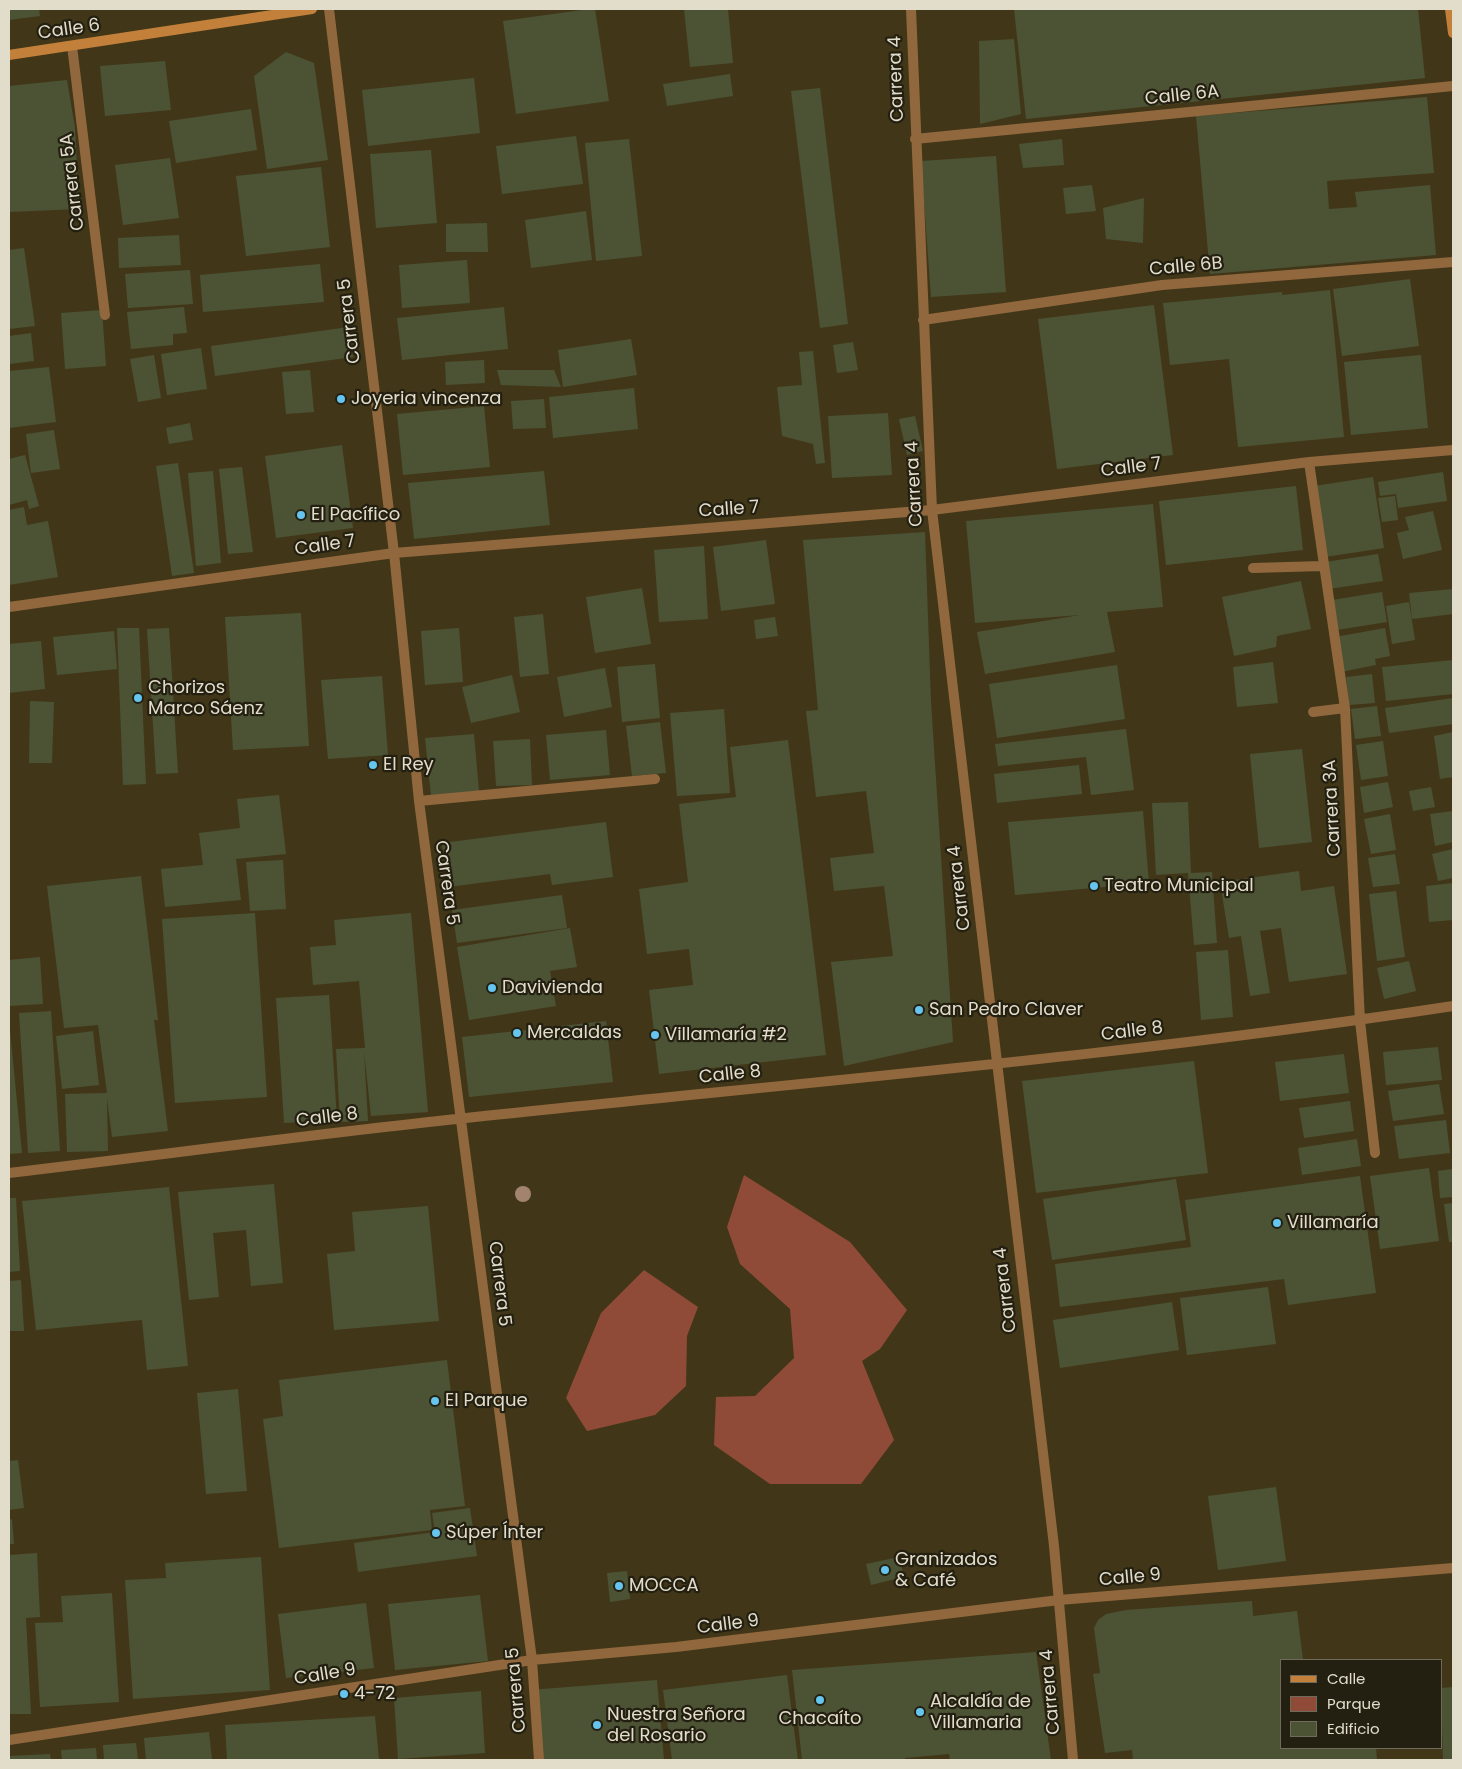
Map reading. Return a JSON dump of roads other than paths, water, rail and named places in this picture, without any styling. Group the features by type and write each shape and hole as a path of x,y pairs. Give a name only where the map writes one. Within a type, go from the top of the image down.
{"main road":[{"name":"Calle 6","path":"9,55 312,9"},
{"path":"1450,9 1453,33"}],"street":[{"name":"Carrera 5","path":"329,9 394,552 419,801 532,1660 539,1760"},
{"name":"Carrera 4","path":"911,9 932,510 1059,1600 1073,1760"},
{"name":"Carrera 5A","path":"72,46 105,315"},
{"name":"Calle 6A","path":"915,139 1453,86"},
{"name":"Calle 6B","path":"923,320 1162,285 1453,262"},
{"name":"Calle 7","path":"9,607 394,552 932,510 1309,462 1453,450"},
{"name":"Carrera 3A","path":"1309,462 1322,566 1345,708 1360,1021 1375,1153"},
{"path":"1253,568 1322,566"},
{"path":"1312,712 1345,708"},
{"path":"419,801 655,779"},
{"name":"Calle 8","path":"9,1173 461,1118 997,1064 1360,1021 1453,1006"},
{"name":"Calle 9","path":"9,1740 532,1660 676,1647 1059,1600 1453,1568"}],"place":[{"name":"Joyeria vincenza","path":"341,399"},
{"name":"El Pacífico","path":"301,515"},
{"name":"Chorizos Marco Sáenz","path":"138,698"},
{"name":"El Rey","path":"373,765"},
{"name":"Teatro Municipal","path":"1094,886"},
{"name":"Davivienda","path":"492,988"},
{"name":"San Pedro Claver","path":"919,1010"},
{"name":"Mercaldas","path":"517,1033"},
{"name":"Villamaría #2","path":"655,1035"},
{"name":"Villamaría","path":"1277,1223"},
{"name":"El Parque","path":"435,1401"},
{"name":"Súper Ínter","path":"436,1533"},
{"name":"Granizados & Café","path":"885,1570"},
{"name":"MOCCA","path":"619,1586"},
{"name":"4-72","path":"344,1694"},
{"name":"Chacaíto","path":"820,1700"},
{"name":"Alcaldía de Villamaria","path":"920,1712"},
{"name":"Nuestra Señora del Rosario","path":"597,1725"}]}
